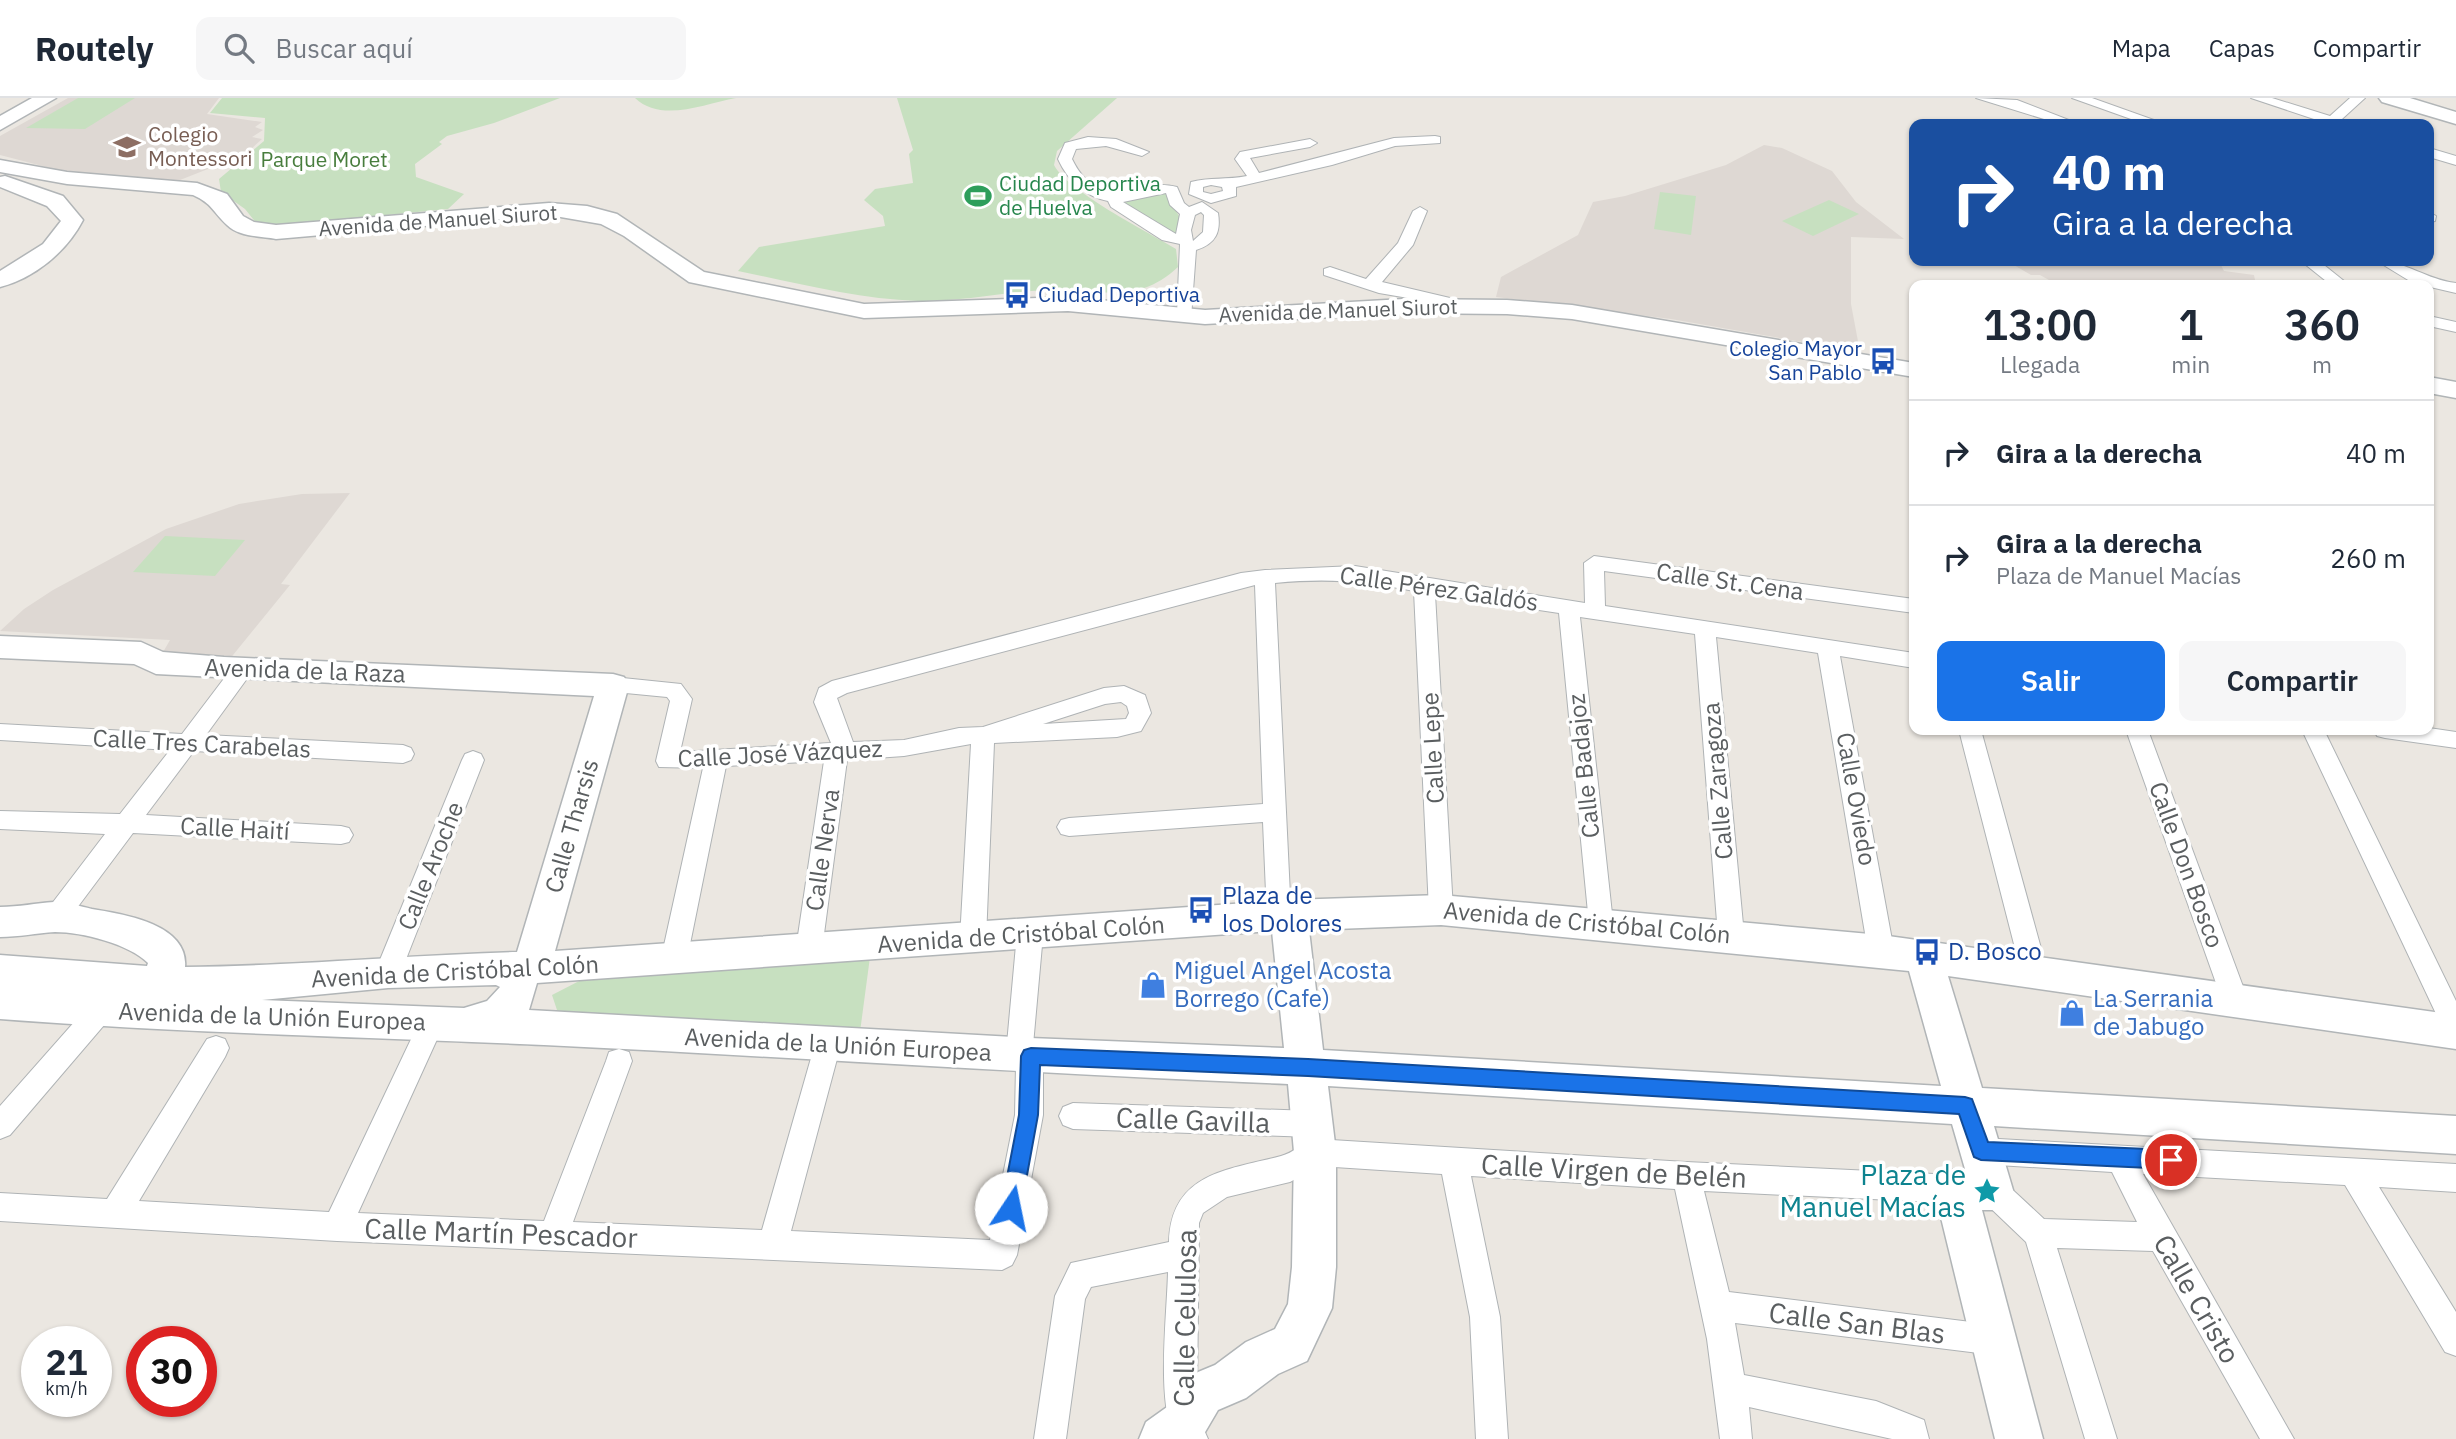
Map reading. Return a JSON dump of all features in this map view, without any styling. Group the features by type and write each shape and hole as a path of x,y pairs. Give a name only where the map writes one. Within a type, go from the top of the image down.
{"street":[{"path":"0,124 46,98"},
{"path":"1983,98 2016,101 2060,119"},
{"path":"2079,98 2142,119"},
{"path":"2258,98 2322,119"},
{"path":"2338,119 2358,98"},
{"path":"2389,98 2456,118"},
{"path":"2126,114 2140,103"},
{"path":"1142,152 1111,142 1092,140 1077,142 1066,150 1065,159 1077,178 1100,194 1115,197 1164,188 1172,190 1177,205 1198,206 1228,195 1232,190 1228,184 1326,162 1394,142 1435,140"},
{"path":"1255,177 1242,159 1245,155 1310,143"},
{"path":"2434,154 2456,161"},
{"name":"Avenida de Manuel Siurot","path":"0,166 67,178 197,189 219,199 236,221 248,228 276,232 537,210 592,214 623,226 673,264 697,277 863,311 903,312 1068,304 1185,315 1278,315 1461,305 1572,312 1909,369"},
{"path":"0,181 17,184 55,201 72,220 67,233 52,248 0,280"},
{"path":"1115,197 1116,204 1167,237 1198,245 1208,239 1213,230 1211,214 1198,206"},
{"path":"1185,315 1186,243 1182,229 1198,206"},
{"path":"1379,288 1374,279 1405,245 1420,211"},
{"path":"2316,266 2335,280"},
{"path":"2392,266 2416,280"},
{"path":"1330,272 1379,288 1461,305"},
{"path":"2434,286 2456,288"},
{"path":"2434,322 2456,327"},
{"path":"2434,385 2456,390"},
{"name":"Calle St. Cena","path":"1595,612 1594,563 1909,605"},
{"name":"Calle Pérez Galdós","path":"841,751 825,702 827,694 840,687 1234,582 1265,577 1355,573 1424,586 1909,659"},
{"path":"1179,1434 1202,1393 1230,1382 1262,1357 1291,1345 1310,1308 1314,1267 1313,1138 1308,1067 1284,916 1275,811 1265,577"},
{"name":"Calle Lepe","path":"1424,586 1441,910"},
{"name":"Calle Badajoz","path":"1569,608 1601,923"},
{"name":"Calle Zaragoza","path":"1705,628 1731,935"},
{"name":"Avenida de la Raza","path":"0,647 141,653 156,663 243,669 613,685"},
{"name":"Calle Oviedo","path":"1828,647 1881,951"},
{"path":"56,917 243,669"},
{"name":"Calle José Vázquez","path":"613,685 673,690 681,699 667,761 904,748 959,736 983,735"},
{"name":"Calle Tharsis","path":"516,968 613,685"},
{"path":"1124,694 1137,701 1140,713 1133,725 1117,729 983,735 1104,696 1124,694"},
{"name":"Calle Tres Carabelas","path":"0,732 403,754"},
{"path":"972,939 983,735"},
{"path":"1971,735 2029,952 2031,973"},
{"name":"Calle Don Bosco","path":"2139,735 2235,1000"},
{"path":"2315,735 2456,1031"},
{"path":"2420,735 2456,740"},
{"name":"Calle Nerva","path":"809,949 841,751"},
{"path":"674,959 716,758"},
{"name":"Calle Aroche","path":"388,972 473,760"},
{"path":"1069,827 1275,811"},
{"name":"Calle Haití","path":"0,820 103,825 128,822 341,835"},
{"name":"Avenida de Cristóbal Colón","path":"0,971 164,984 279,983 388,972 574,966 1284,916 1441,910 1881,951 2456,1031"},
{"path":"0,922 26,922 56,917 129,931 150,941 167,958 164,984"},
{"path":"1025,1056 1030,934"},
{"path":"1924,959 1965,1106 1981,1151 1966,1238 2019,1439"},
{"path":"546,1028 532,1013 533,1001 552,979 574,966"},
{"path":"338,1227 443,1024 488,1019 507,1010 517,998 520,987 516,968"},
{"path":"0,1126 125,981"},
{"path":"0,1002 101,1010"},
{"name":"Avenida de la Unión Europea","path":"101,1010 546,1028 1025,1056 1308,1067 2456,1135"},
{"path":"772,1247 828,1044"},
{"path":"114,1215 216,1048"},
{"name":"Calle Martín Pescador","path":"0,1207 338,1227 554,1234 772,1247 1002,1255 1028,1115 1025,1056"},
{"path":"554,1234 619,1061"},
{"name":"Calle Gavilla","path":"1073,1116 1313,1138"},
{"name":"Calle Virgen de Belén","path":"1313,1138 1454,1161 1973,1190"},
{"name":"Calle Celulosa","path":"1179,1434 1184,1222 1194,1203 1219,1186 1249,1176 1290,1168 1313,1138"},
{"path":"1981,1151 2456,1178"},
{"name":"Calle Cristo","path":"2119,1157 2161,1237 2278,1439"},
{"path":"1454,1161 1485,1317 1493,1439"},
{"path":"2352,1170 2456,1341"},
{"path":"1686,1176 1719,1306 1732,1388 1736,1439"},
{"path":"1973,1190 2038,1233 2161,1237"},
{"path":"2038,1233 2101,1439"},
{"path":"1050,1439 1070,1296 1082,1274 1185,1254"},
{"name":"Calle San Blas","path":"1719,1306 1995,1340"},
{"path":"1732,1388 1876,1417 1913,1431 1913,1439"}],"shaded area":[{"name":"Colegio Montessori","path":"68,98 219,98 207,114 262,122 255,127 263,130 252,137 262,139 237,162 213,167 175,182 77,175 0,155 0,136"},
{"path":"1764,145 1782,148 1832,171 1856,202 1904,239 1851,237 1851,304 1860,352 1671,319 1496,297 1501,277 1578,235 1593,202 1625,196 1726,165"},
{"path":"2016,266 2222,266 2224,271 2254,275 2255,280 2049,280 2040,275 2031,275"},
{"path":"350,493 281,584 290,585 229,660 162,654 170,640 0,631 24,609 53,590 166,529 239,504 302,494"}],"green space":[{"path":"78,98 135,98 85,129 26,128"},
{"name":"Parque Moret","path":"222,98 560,98 494,123 447,136 439,142 442,144 415,164 416,177 464,194 448,209 275,226 257,224 245,209 221,192 219,179 264,141 265,118 210,113"},
{"path":"635,98 736,98 670,111 645,105"},
{"name":"Ciudad Deportiva de Huelva","path":"897,98 1117,98 1057,151 1054,165 1091,199 1176,249 1178,267 1147,287 1131,291 1116,293 1047,290 934,301 895,300 850,294 738,271 759,247 885,226 883,216 864,200 875,189 913,183 909,154 913,150"},
{"path":"1660,192 1696,196 1691,235 1654,229"},
{"path":"1165,193 1179,216 1178,234 1175,235 1124,204 1122,200"},
{"path":"1829,200 1859,214 1813,236 1782,221"},
{"path":"165,536 245,540 215,576 133,572"},
{"path":"870,957 860,1032 559,1016 552,995 587,977"}],"place":[{"name":"Colegio Montessori","path":"127,147"},
{"name":"Ciudad Deportiva de Huelva","path":"978,196"},
{"name":"Ciudad Deportiva","path":"1017,295"},
{"name":"Colegio Mayor San Pablo","path":"1883,361"},
{"name":"Plaza de los Dolores","path":"1201,910"},
{"name":"D. Bosco","path":"1927,952"},
{"name":"Miguel Angel Acosta Borrego (Cafe)","path":"1153,985"},
{"name":"La Serrania de Jabugo","path":"2072,1013"},
{"name":"Plaza de Manuel Macías","path":"1987,1191"}],"route":[{"path":"1011,1208 1028,1115 1031,1056 1308,1067 1965,1106 1981,1151 2171,1160"}]}
